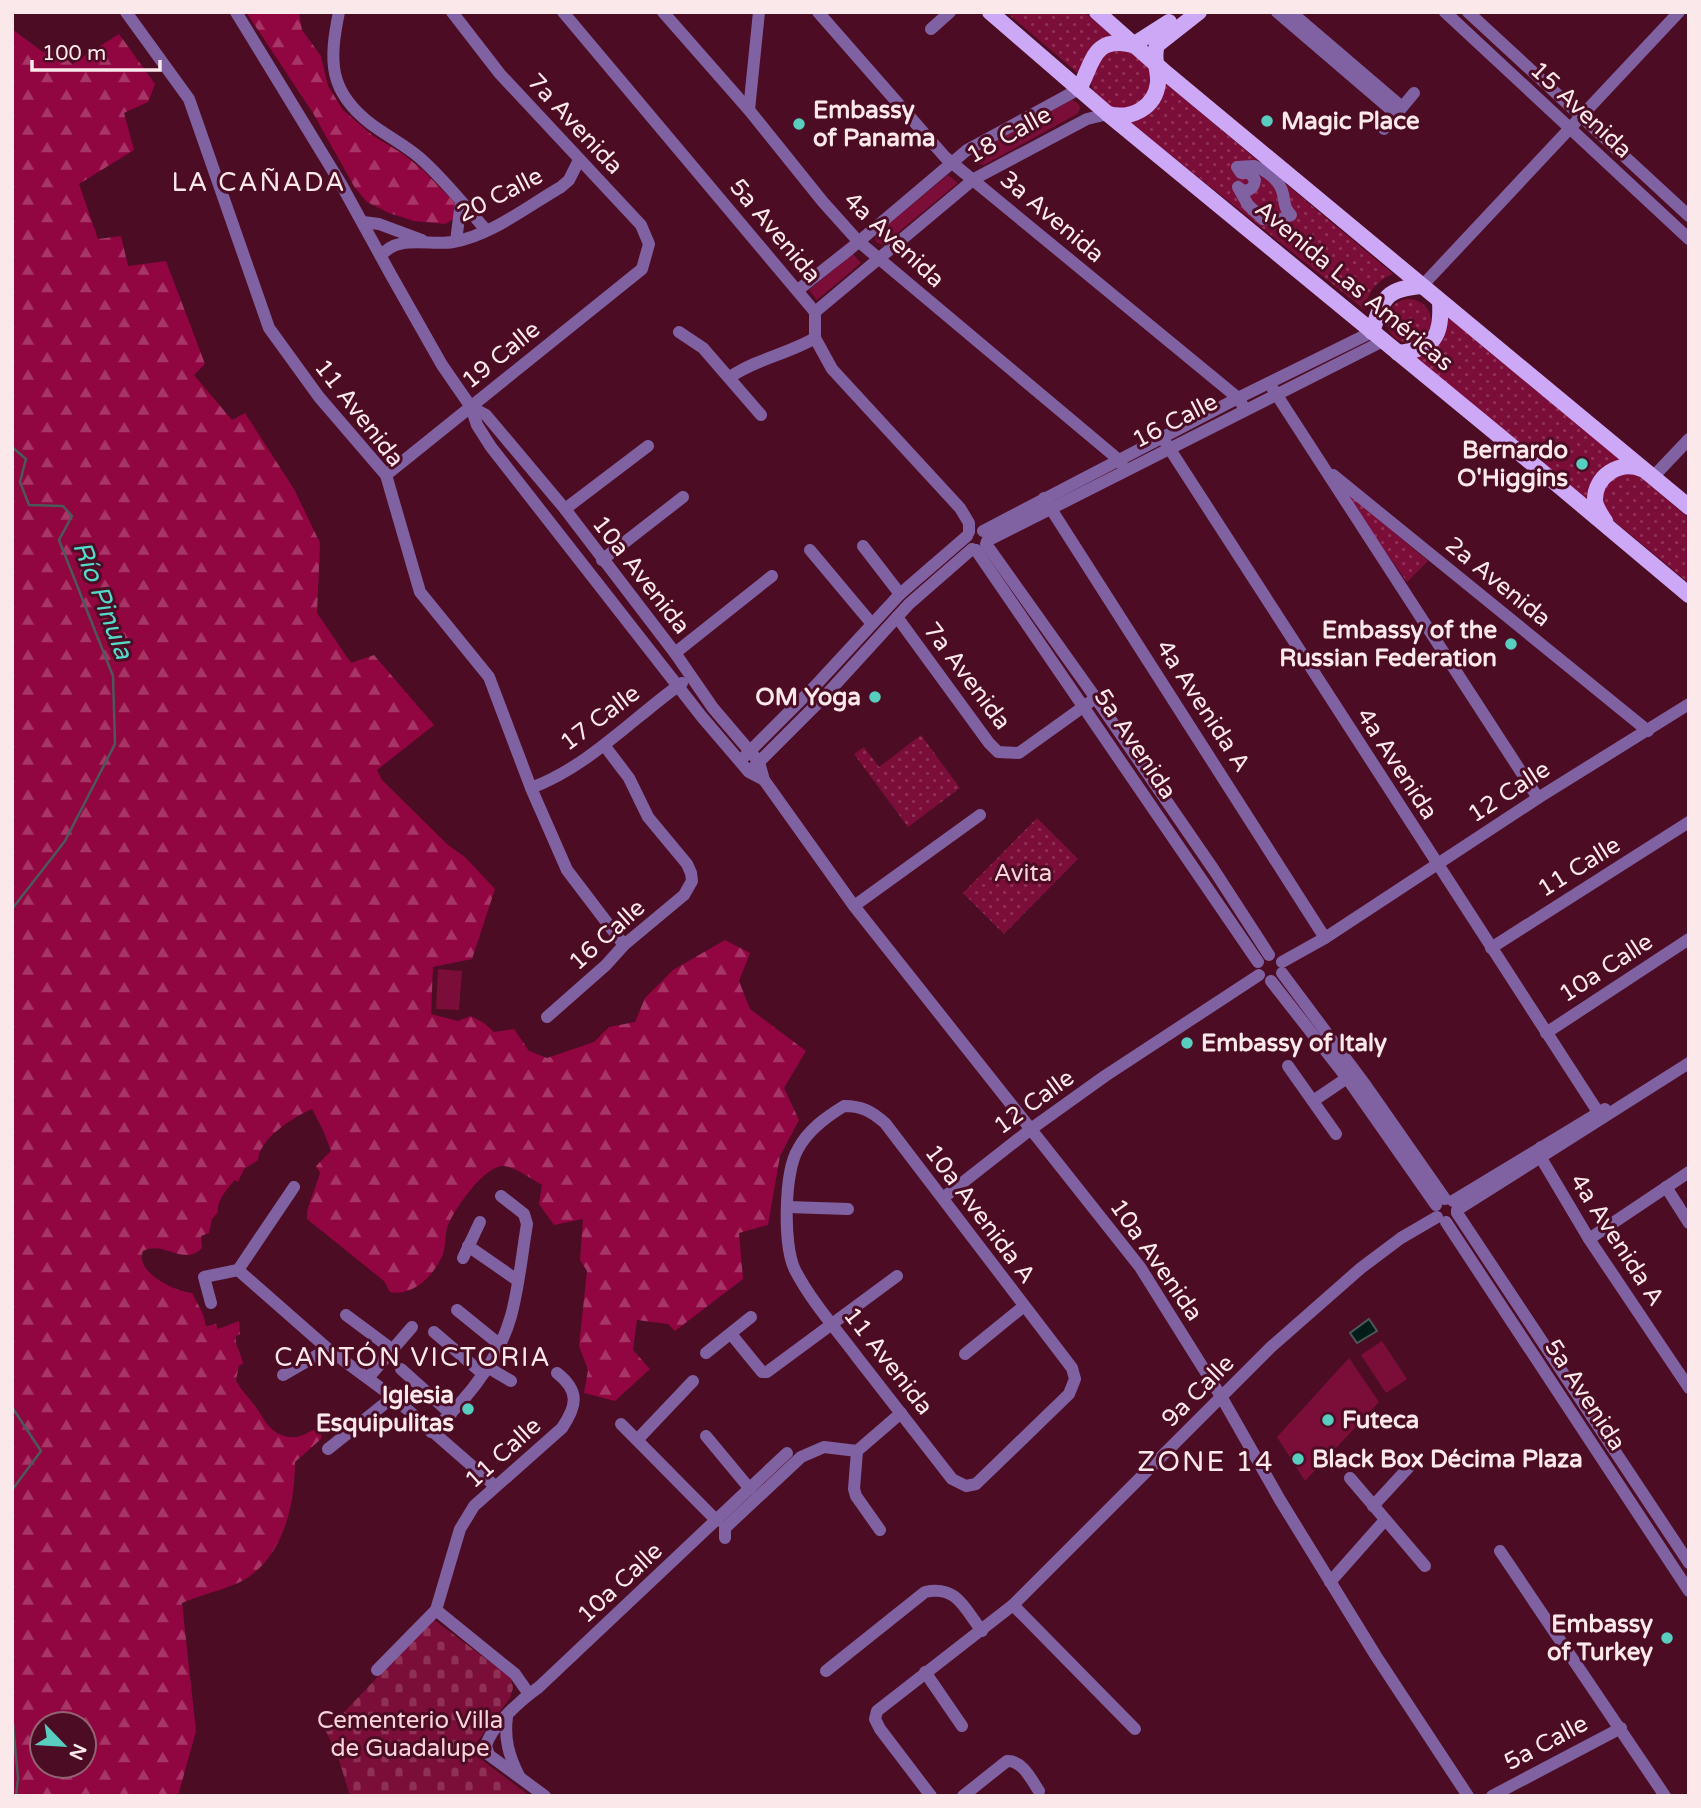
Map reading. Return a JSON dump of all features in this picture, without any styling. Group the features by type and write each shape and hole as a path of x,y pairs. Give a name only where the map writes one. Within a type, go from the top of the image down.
{"main road":[{"name":"Avenida Las Américas","path":"990,12 1108,114 1689,595"},
{"name":"Avenida Las Américas","path":"1097,12 1154,63 1689,507"},
{"path":"1079,89 1088,64 1097,52 1111,44 1133,45 1182,12"},
{"name":"18 Calle","path":"1108,114 1130,115 1149,104 1157,84 1154,53 1160,41 1199,12"},
{"path":"1378,336 1381,304 1387,296 1396,290 1422,286"},
{"path":"1398,353 1422,348 1435,338 1439,329 1440,301"},
{"path":"1609,527 1595,500 1598,484 1603,477 1624,466 1635,466 1650,474"}],"street":[{"name":"11 Avenida","path":"126,12 189,99 269,328 319,397 386,475 420,592 489,677 531,788 567,870 624,945"},
{"name":"10a Avenida","path":"236,12 289,94 442,365 471,407 477,425 491,447 558,536 739,761 749,772 764,780"},
{"path":"339,12 332,46 334,71 341,92 371,124 418,156 486,230"},
{"name":"7a Avenida","path":"452,12 500,74 642,225 649,244 642,269"},
{"name":"5a Avenida","path":"563,12 816,312 815,338 832,369 960,508 1084,706 1347,1078 1465,1227 1689,1563"},
{"name":"4a Avenida","path":"663,12 823,202 877,259 1122,465"},
{"path":"748,110 759,12"},
{"name":"3a Avenida","path":"818,12 952,163 1242,403"},
{"path":"931,29 950,12"},
{"path":"1276,12 1399,111"},
{"path":"1291,12 1399,111"},
{"name":"15 Avenida","path":"1445,12 1689,239"},
{"name":"15 Avenida","path":"1468,12 1689,216"},
{"path":"1422,286 1679,12"},
{"name":"18 Calle","path":"798,290 967,149 1079,89"},
{"path":"1384,128 1414,93"},
{"name":"18 Calle","path":"816,312 974,179 1087,119 1108,114"},
{"name":"20 Calle","path":"381,256 386,250 400,244 456,241 486,230 561,187 569,180 579,160"},
{"path":"1254,166 1271,176 1281,188 1285,208 1291,215 1279,220 1263,219 1248,205 1238,187 1242,190 1251,189 1255,180 1250,173 1241,173 1237,167 1254,166"},
{"path":"456,241 461,202"},
{"name":"20 Calle","path":"363,222 379,224 426,242"},
{"name":"19 Calle","path":"386,475 642,269"},
{"path":"679,332 703,348 761,415"},
{"name":"16 Calle","path":"739,761 815,687 901,594 977,539 1378,336"},
{"path":"730,377 815,338"},
{"path":"1272,388 1538,798"},
{"name":"10a Avenida","path":"471,407 486,415 565,509 601,560 675,653 713,708 759,762 764,780 854,906 1140,1267 1222,1398 1280,1500 1376,1656 1468,1796"},
{"path":"1650,474 1689,439"},
{"name":"4a Avenida","path":"1165,443 1598,1112"},
{"path":"565,509 648,446"},
{"name":"2a Avenida","path":"1322,466 1648,731"},
{"path":"601,560 683,497"},
{"name":"4a Avenida A","path":"1048,503 1325,937"},
{"path":"558,536 574,523"},
{"name":"5a Avenida","path":"977,539 1095,697 1214,870 1270,968 1364,1083 1450,1209 1689,1591"},
{"name":"16 Calle","path":"749,772 825,696 897,617 977,539"},
{"path":"863,546 901,594"},
{"path":"810,550 872,624"},
{"path":"675,653 772,576"},
{"name":"7a Avenida","path":"897,617 998,752 1020,753 1084,706"},
{"name":"17 Calle","path":"531,788 547,782 604,745 691,676"},
{"path":"1084,706 1095,697"},
{"name":"12 Calle","path":"943,1198 1031,1129 1105,1076 1270,968 1325,937 1538,798 1689,704"},
{"name":"16 Calle","path":"547,1017 606,965 624,945 684,895 692,881 687,864 648,817 629,778 604,745"},
{"path":"774,747 767,768 774,794"},
{"path":"854,906 980,815"},
{"name":"11 Calle","path":"1491,948 1689,822"},
{"name":"10a Calle","path":"1546,1032 1689,939"},
{"name":"9a Calle","path":"1541,1152 1593,1126 1689,1063"},
{"path":"1288,1066 1336,1135"},
{"path":"1313,1101 1347,1078"},
{"name":"9a Calle","path":"931,1796 880,1729 875,1719 877,1711 1013,1605 1271,1347 1361,1268 1401,1238 1541,1152 1598,1112 1625,1103"},
{"name":"10a Avenida A","path":"833,1113 844,1106 859,1106 871,1111 885,1123 1072,1368 1074,1379"},
{"path":"1593,1126 1598,1112"},
{"name":"11 Avenida","path":"833,1113 821,1121 797,1150 791,1168 787,1228 794,1268 832,1325 952,1479 966,1486 982,1480 1069,1394 1074,1379"},
{"name":"4a Avenida A","path":"1541,1152 1589,1238 1689,1388"},
{"path":"1589,1238 1689,1172"},
{"path":"1665,1187 1689,1223"},
{"path":"211,1303 203,1279 205,1275 238,1270 294,1188"},
{"path":"431,1432 451,1414 486,1371 511,1318 527,1224 524,1214 500,1196"},
{"path":"788,1207 848,1209"},
{"path":"480,1222 465,1252 517,1280"},
{"path":"238,1270 328,1349 393,1397 495,1486"},
{"path":"731,1334 762,1371 767,1372 897,1276"},
{"path":"965,1354 1024,1306"},
{"path":"457,1310 499,1344"},
{"path":"346,1315 393,1350"},
{"path":"706,1353 751,1317"},
{"path":"368,1378 412,1327"},
{"path":"434,1332 486,1371 511,1381"},
{"path":"284,1375 328,1349"},
{"path":"401,1369 451,1414"},
{"name":"11 Calle","path":"377,1670 436,1610 460,1529 474,1506 562,1428 568,1419 574,1407 574,1395 568,1381 557,1373"},
{"path":"636,1440 694,1381"},
{"path":"328,1449 393,1397"},
{"path":"880,1530 853,1489 857,1451 901,1413"},
{"path":"621,1424 717,1521"},
{"path":"706,1436 750,1489"},
{"path":"725,1538 724,1528 801,1457 824,1447 857,1451"},
{"name":"10a Calle","path":"519,1776 495,1761 486,1746 490,1736 529,1694 787,1453"},
{"path":"1373,1506 1409,1467"},
{"path":"1350,1478 1425,1566"},
{"path":"1331,1582 1385,1520"},
{"path":"1500,1551 1665,1796"},
{"path":"826,1671 925,1592 947,1590 957,1598 982,1631"},
{"path":"1013,1605 1135,1729"},
{"path":"436,1610 515,1674 529,1694"},
{"path":"925,1672 962,1726"},
{"path":"507,1717 507,1745 519,1776 545,1796"},
{"name":"5a Calle","path":"1492,1796 1620,1728"},
{"path":"963,1796 1007,1761 1013,1760 1018,1762 1039,1791"}],"green space":[{"path":"246,12 299,12 302,30 321,56 328,86 343,110 372,135 423,170 454,202 456,213 452,220 445,224 414,221 367,202 355,188 313,113"},
{"path":"1006,12 1084,12 1114,38 1080,75"},
{"path":"12,29 43,52 57,50 72,64 119,34 155,84 148,102 124,113 134,150 79,184 98,239 121,236 128,266 166,261 205,364 194,375 232,420 245,413 294,489 320,543 317,613 351,663 374,655 434,725 377,770 382,780 448,845 465,857 495,889 472,959 433,967 431,1014 458,1021 471,1016 494,1032 514,1029 529,1051 547,1058 594,1042 609,1027 635,1022 645,998 673,970 725,940 750,953 739,981 750,1009 806,1051 784,1088 799,1120 780,1156 768,1225 739,1233 743,1279 675,1331 668,1324 637,1320 633,1350 650,1369 615,1401 584,1393 588,1370 579,1346 587,1271 580,1260 583,1219 554,1225 539,1204 542,1185 509,1167 496,1167 479,1181 462,1201 447,1228 443,1254 429,1276 407,1291 390,1292 384,1281 307,1219 307,1211 320,1173 316,1166 331,1151 312,1109 287,1123 271,1137 264,1144 258,1160 244,1169 238,1182 235,1180 229,1187 212,1219 209,1233 201,1236 202,1248 188,1255 151,1248 143,1251 145,1266 158,1280 192,1293 206,1326 216,1324 218,1329 239,1321 240,1334 236,1339 243,1364 239,1365 236,1380 271,1428 281,1435 296,1437 322,1428 321,1439 295,1462 289,1515 283,1532 265,1562 253,1574 238,1583 182,1603 196,1731 178,1796 12,1796"},
{"path":"1121,50 1138,55 1146,63 1151,80 1146,97 1138,105 1121,110 1104,105 1096,97 1091,80 1096,63 1104,55"},
{"path":"1163,81 1393,274 1373,288 1365,310 1128,121"},
{"path":"1072,100 1079,104 1077,114 984,165 976,163 974,156 979,150"},
{"path":"948,175 958,183 883,245 876,242 875,235"},
{"path":"853,254 861,263 817,300 809,290"},
{"path":"1409,299 1424,306 1431,321 1424,336 1409,343 1394,336 1387,321 1394,306"},
{"path":"1447,317 1623,462 1612,468 1594,505 1411,356"},
{"path":"1631,469 1689,518 1689,583 1602,511 1601,486"},
{"path":"1342,489 1428,561 1407,582"},
{"path":"921,735 960,788 908,827 854,754 864,747 879,767"},
{"name":"Avita","path":"1037,818 1078,859 1004,934 963,893"},
{"path":"438,969 462,971 459,1010 436,1009"},
{"path":"1382,1341 1407,1379 1386,1393 1361,1355"},
{"name":"Futeca","path":"1349,1358 1379,1402 1305,1481 1277,1437"},
{"name":"Cementerio Villa de Guadalupe","path":"433,1619 511,1678 513,1688 510,1698 470,1751 530,1796 350,1796 339,1760 326,1731"}],"water":[{"path":"1369,1319 1377,1331 1357,1343 1350,1333"}],"waterway":[{"name":"Río Pinula","path":"12,447 26,459 20,482 29,505 63,506 72,516 59,540 113,676 115,744 65,841 12,909"},
{"name":"Río Pinula","path":"12,1407 41,1451 12,1490"},
{"name":"Río Pinula","path":"12,1714 18,1778 16,1796"}],"place":[{"name":"Magic Place","path":"1267,121"},
{"name":"Embassy of Panama","path":"799,124"},
{"name":"Bernardo O'Higgins","path":"1582,464"},
{"name":"Embassy of the Russian Federation","path":"1511,644"},
{"name":"OM Yoga","path":"875,697"},
{"name":"Embassy of Italy","path":"1187,1043"},
{"name":"Iglesia Esquipulitas","path":"468,1409"},
{"name":"Futeca","path":"1328,1420"},
{"name":"Black Box Décima Plaza","path":"1298,1459"},
{"name":"Embassy of Turkey","path":"1667,1638"}],"district":[{"name":"LA CAÑADA","path":"259,182"},
{"name":"CANTÓN VICTORIA","path":"413,1357"},
{"name":"ZONE 14","path":"1206,1462"}]}
